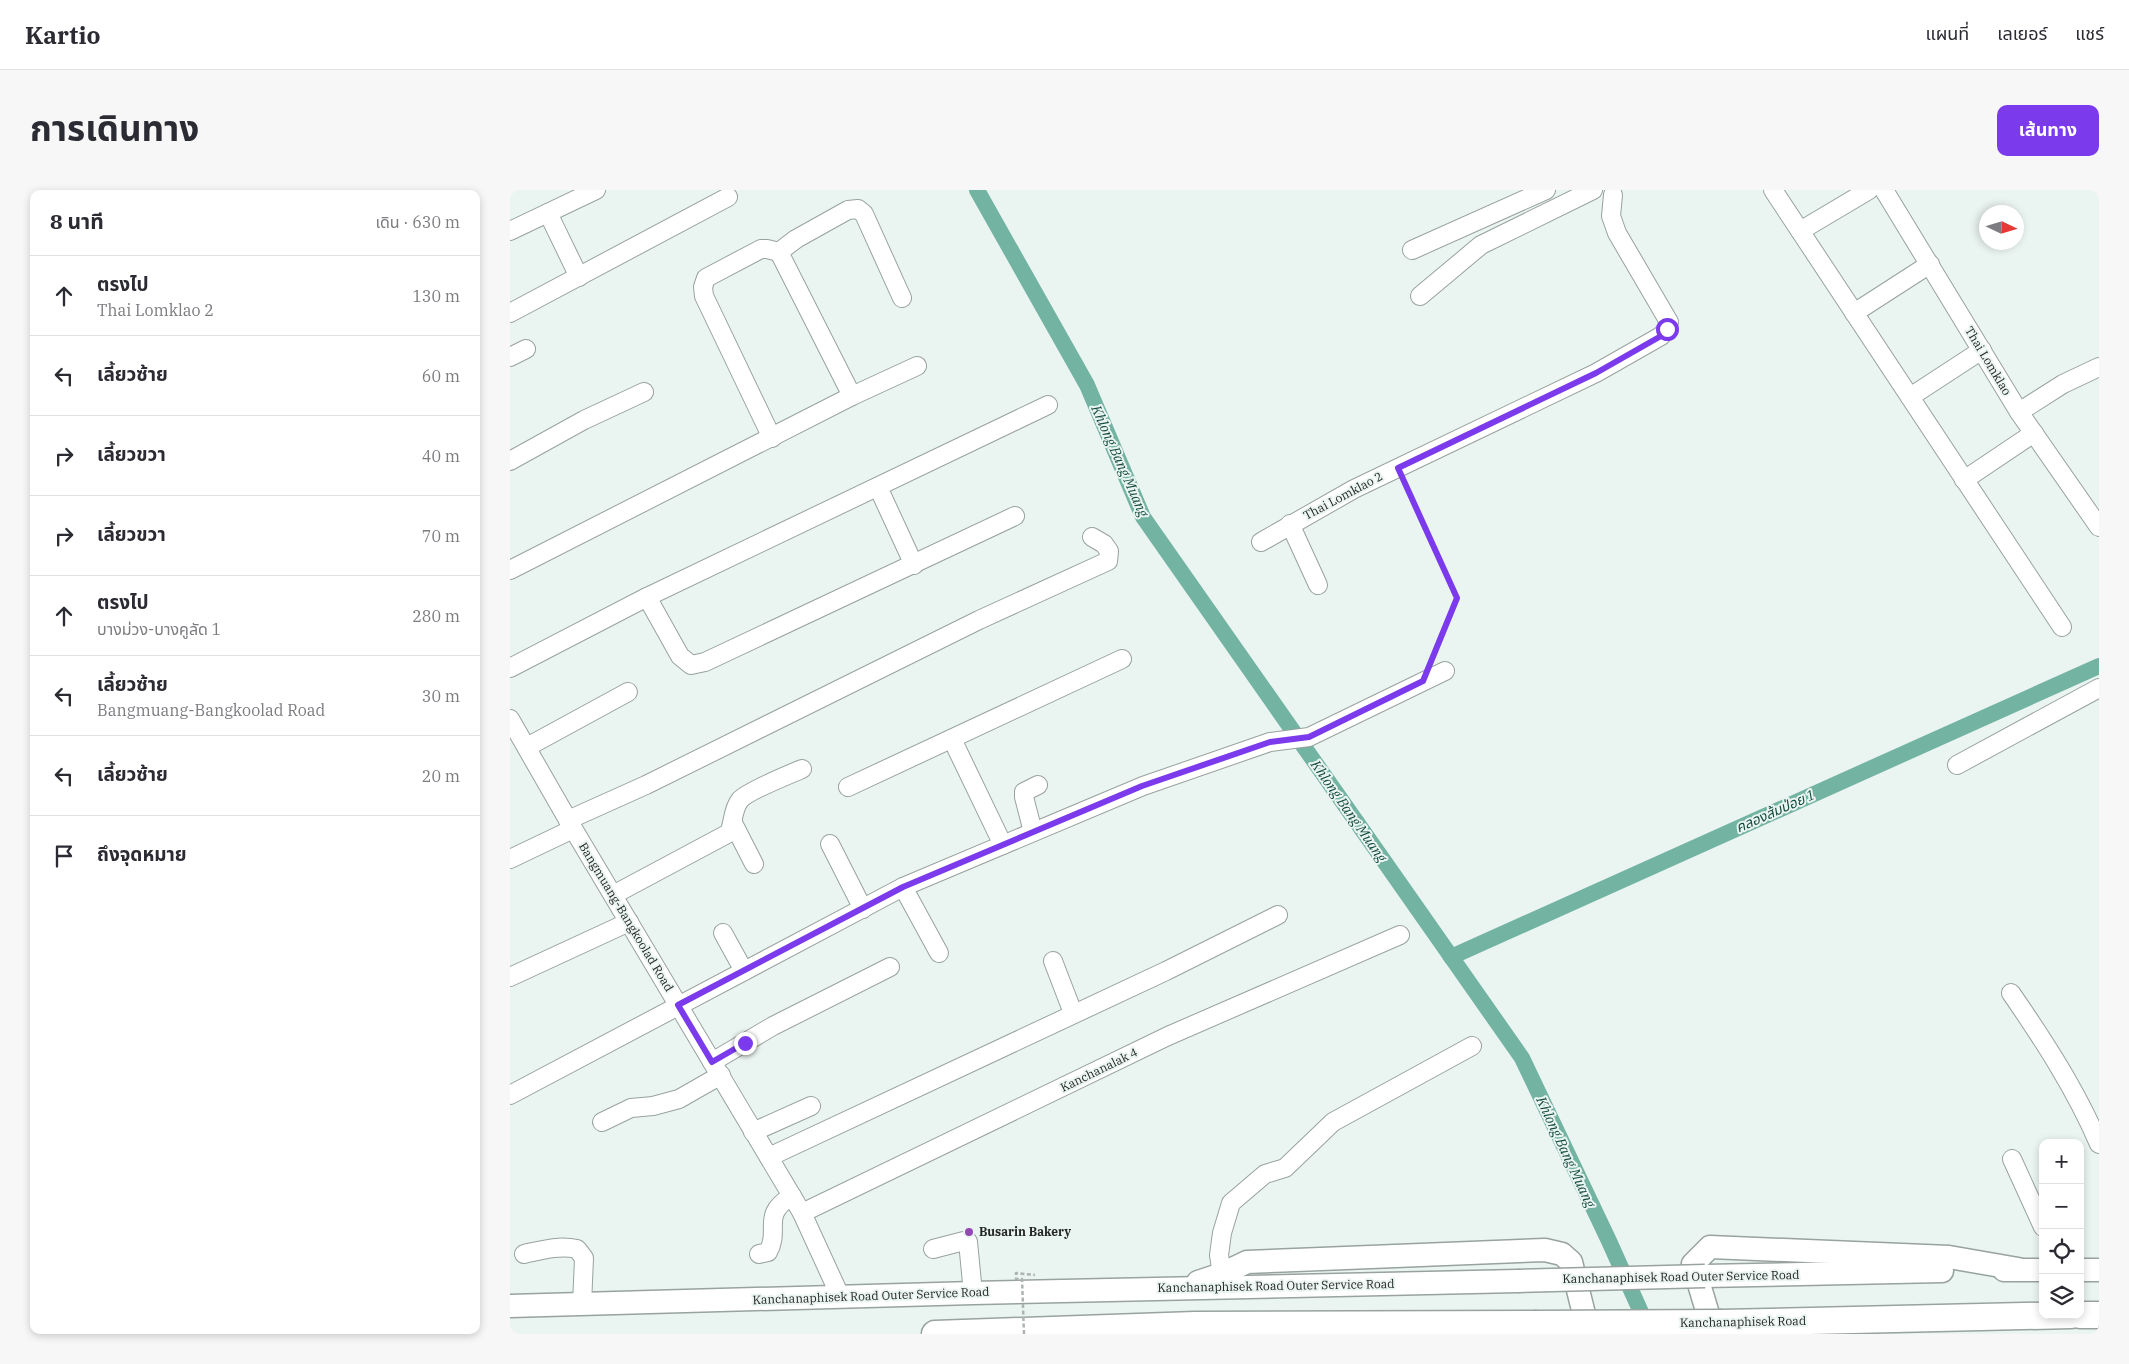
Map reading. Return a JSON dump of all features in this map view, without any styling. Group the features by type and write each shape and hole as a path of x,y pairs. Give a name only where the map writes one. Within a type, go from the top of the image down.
{"highway":[{"path":"2084,1315 2099,1315"},
{"name":"Kanchanaphisek Road","path":"935,1334 1195,1325 1534,1324 1718,1328 2039,1316"}],"main road":[{"path":"1718,1328 1693,1264 1710,1247 1949,1258 2018,1269"},
{"path":"1178,1288 1222,1274 1247,1262 1545,1250 1562,1254 1571,1262 1589,1334"},
{"name":"Kanchanaphisek Road Outer Service Road","path":"510,1306 1178,1288 2039,1270"},
{"path":"2084,1270 2099,1270"}],"street":[{"path":"510,231 596,190"},
{"path":"1412,250 1546,190"},
{"path":"1420,296 1481,245 1594,190"},
{"path":"1773,190 2062,627"},
{"path":"1800,231 1869,190"},
{"name":"Thai Lomklao","path":"1884,190 2020,412 2099,527"},
{"name":"Thai Lomklao 2","path":"1260,542 1354,489 1596,373 1661,336 1667,329 1669,322 1617,233 1611,216 1614,192"},
{"path":"510,313 579,278 728,197"},
{"path":"780,252 796,239 840,214 848,210 858,209 864,214 902,298"},
{"path":"548,213 579,278"},
{"path":"772,438 704,296 703,287 706,278 761,249 780,252"},
{"path":"780,252 852,396"},
{"path":"1854,313 1930,264"},
{"path":"510,357 526,350"},
{"path":"1910,397 1982,350"},
{"path":"510,570 852,396 917,366"},
{"path":"2020,412 2062,384 2099,367"},
{"path":"510,460 584,420 644,392"},
{"path":"510,668 648,597 1048,405"},
{"path":"1964,480 2034,433"},
{"path":"878,487 914,565"},
{"path":"648,597 680,656 691,665 705,662 1015,516"},
{"path":"1290,524 1318,585"},
{"path":"510,859 646,785 979,620 1108,561 1109,551 1104,544 1092,537"},
{"path":"848,788 1122,659"},
{"path":"510,1095 903,887 1142,786 1270,742 1309,737 1445,671"},
{"path":"1958,765 2099,688"},
{"path":"519,742 628,692"},
{"name":"Bangmuang-Bangkoolad Road","path":"510,719 519,742 717,1068 802,1213 841,1298"},
{"path":"952,739 1003,845"},
{"path":"613,895 728,833 733,823 734,810 741,798 802,769"},
{"path":"1033,832 1024,792 1038,785"},
{"path":"733,823 754,864"},
{"path":"830,844 863,909"},
{"path":"903,887 939,953"},
{"path":"769,1158 1073,1013 1166,971 1278,915"},
{"path":"510,977 629,922"},
{"path":"723,933 744,971"},
{"name":"Kanchanalak 4","path":"802,1213 1168,1036 1400,934"},
{"path":"1053,961 1073,1013"},
{"path":"602,1122 631,1108 653,1106 679,1099 774,1026 890,967"},
{"path":"2011,993 2051,1051 2089,1121 2099,1144"},
{"path":"1222,1274 1220,1255 1222,1233 1231,1203 1265,1174 1285,1168 1332,1122 1472,1046"},
{"path":"753,1132 811,1106"},
{"path":"2012,1159 2039,1218"},
{"path":"759,1254 768,1252 771,1245 774,1212 780,1204 792,1196"},
{"path":"933,1249 964,1241 968,1242 973,1293"},
{"path":"524,1254 566,1246 577,1249 584,1258 582,1305"}],"path":[{"path":"1398,468 1457,598 1423,681"},
{"path":"1024,1334 1022,1279 1016,1279 1016,1273 1035,1275"}],"waterway":[{"name":"Khlong Bang Muang","path":"977,190 1087,385 1143,517 1522,1058 1649,1330"},
{"name":"คลองส้มป่อย 1","path":"1451,957 2099,666"}],"place":[{"name":"Busarin Bakery","path":"969,1232"}],"route":[{"path":"745,1043 712,1062 678,1005 903,887 1142,786 1270,742 1309,737 1423,681 1457,598 1398,468 1596,373 1661,336 1667,329"}]}
